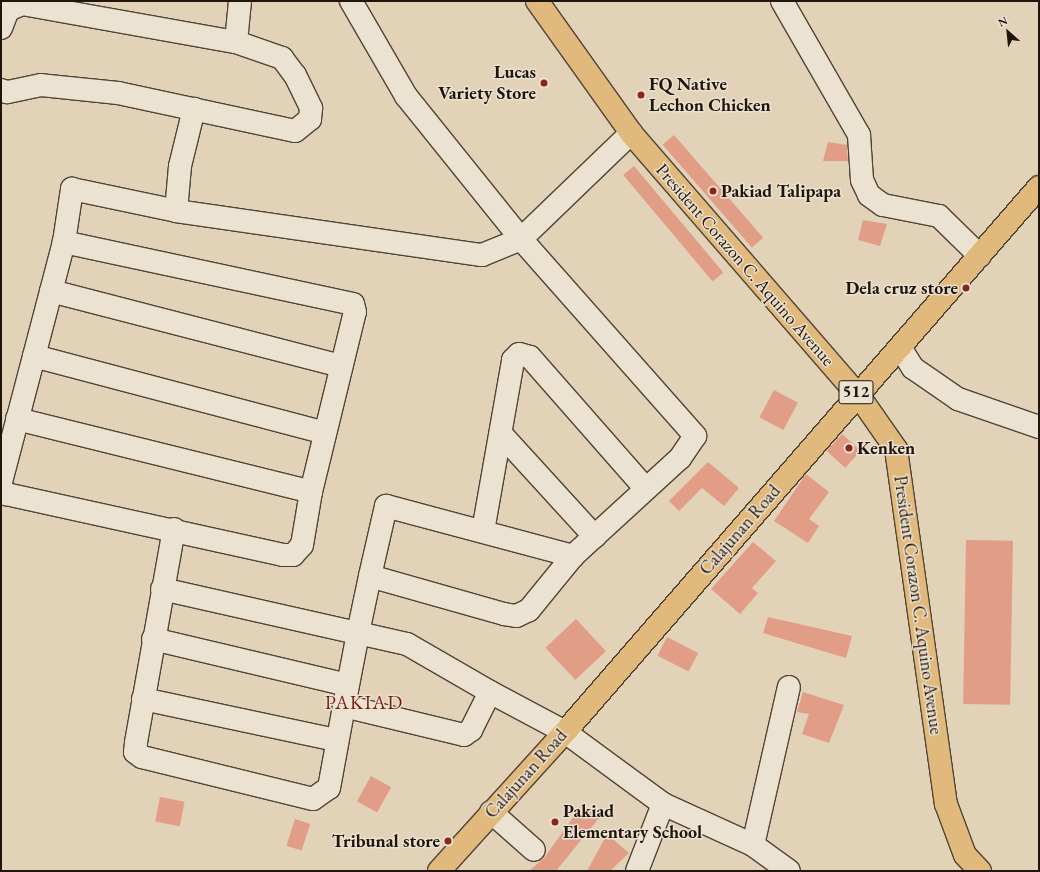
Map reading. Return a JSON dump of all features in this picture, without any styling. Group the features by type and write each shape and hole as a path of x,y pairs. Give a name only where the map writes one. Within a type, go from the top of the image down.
{"main road":[{"name":"President Corazon C. Aquino Avenue","path":"537,1 631,133 859,396 896,449 946,804 965,855 980,871"},
{"name":"Calajunan Road","path":"438,871 565,732 901,348 1039,187"}],"street":[{"path":"236,42 240,1"},
{"path":"351,1 406,96 521,239 695,436 680,458 645,488 595,537 573,556 530,610 516,616 370,576"},
{"path":"782,1 859,135 862,180 869,195 883,205 939,216 980,256"},
{"path":"1,28 8,10 22,4 236,42 282,58 307,98 310,119 295,131 118,93 41,85 7,92 1,90"},
{"path":"176,211 180,166 194,109"},
{"path":"1,482 64,242 72,189 176,211 482,255 521,239 631,133"},
{"path":"1,487 6,494 293,555 302,545 311,492 355,312 353,304 346,300 64,242"},
{"path":"51,291 341,366"},
{"path":"901,348 913,368 958,400 1039,427"},
{"path":"482,531 501,434 513,360 520,354 530,357 645,488"},
{"path":"34,356 325,433"},
{"path":"17,419 311,492"},
{"path":"501,434 595,537"},
{"path":"174,529 153,639 135,752 142,757 313,799 329,788 336,740 386,506 573,556"},
{"path":"162,589 407,644 490,692 565,732 663,804 753,845 789,871"},
{"path":"153,639 346,696 464,735 471,730 490,692"},
{"path":"753,845 789,687"},
{"path":"143,699 336,740"},
{"path":"637,871 663,804"},
{"path":"491,812 534,850"}],"building":[{"name":"Pakiad Talipapa","path":"674,135 763,238 752,247 663,145"},
{"path":"828,142 847,145 848,161 823,161"},
{"name":"Pakiad Talipapa","path":"634,166 723,272 713,281 623,175"},
{"path":"863,220 887,224 880,246 858,240"},
{"path":"774,390 798,403 783,430 759,417"},
{"path":"842,434 861,451 845,468 827,451"},
{"path":"708,462 739,488 724,506 702,488 679,511 669,501"},
{"path":"806,474 829,492 809,519 819,526 808,543 774,521"},
{"path":"966,540 1013,541 1010,705 963,704"},
{"path":"753,542 776,561 752,588 758,593 740,614 711,589"},
{"path":"768,617 852,636 846,658 763,633"},
{"path":"576,619 606,651 575,680 545,648"},
{"path":"667,637 698,653 689,672 657,656"},
{"path":"803,692 844,705 829,743 802,734 809,714 797,712"},
{"path":"371,776 391,787 377,813 357,801"},
{"path":"160,797 185,802 180,826 155,822"},
{"path":"582,805 599,818 556,871 529,871 544,858"},
{"path":"295,819 310,824 302,851 286,846"},
{"path":"607,834 629,853 610,871 587,871"}],"place":[{"name":"Lucas Variety Store","path":"544,83"},
{"name":"FQ Native Lechon Chicken","path":"641,95"},
{"name":"Pakiad Talipapa","path":"713,191"},
{"name":"Dela cruz store","path":"966,288"},
{"name":"Kenken","path":"849,448"},
{"name":"Pakiad Elementary School","path":"555,822"},
{"name":"Tribunal store","path":"448,841"}],"district":[{"name":"PAKIAD","path":"364,702"}]}
